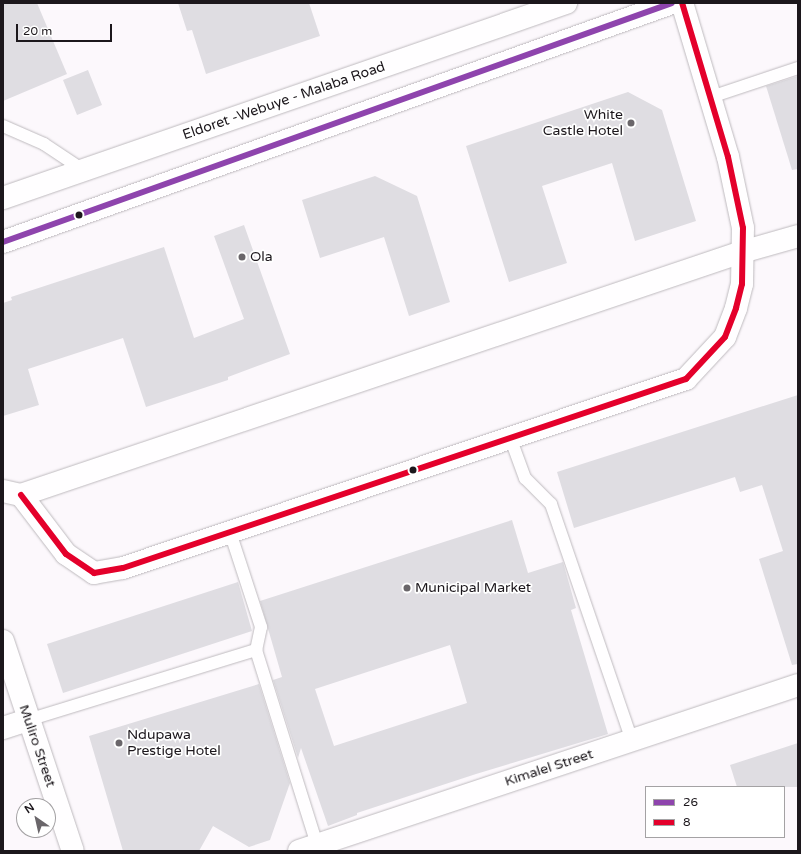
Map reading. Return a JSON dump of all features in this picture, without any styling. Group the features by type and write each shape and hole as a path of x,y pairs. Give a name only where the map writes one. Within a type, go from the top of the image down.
{"main road":[{"name":"Eldoret -Webuye - Malaba Road","path":"3,198 566,3"},
{"path":"3,242 672,3"},
{"path":"682,3 728,157 741,221 742,252 742,284 725,337 686,379 123,568 94,573 66,554 12,493 742,252 798,236"},
{"name":"Muliro Street","path":"3,640 7,667 28,720 73,851"},
{"name":"Kimalel Street","path":"308,848 798,686"},
{"path":"3,728 28,720"}],"lane":[{"path":"711,97 798,68"},
{"path":"3,126 44,144 84,170"},
{"path":"510,438 525,478 551,504 632,741"},
{"path":"230,532 261,627 256,650 308,848"},
{"path":"28,720 256,650"}],"building":[{"path":"3,3 37,3 67,74 3,101"},
{"path":"178,3 309,3 320,36 206,74 192,30 187,31"},
{"path":"88,70 102,105 77,115 63,80"},
{"path":"798,76 798,169 792,170 766,86"},
{"path":"628,92 662,110 696,221 635,241 612,163 542,186 567,263 509,282 466,146"},
{"path":"375,176 417,196 450,302 409,316 384,237 320,258 302,200"},
{"path":"244,225 290,354 228,377 228,380 146,407 123,338 28,369 39,405 3,416 3,303 12,300 11,297 164,247 194,338 244,319 214,236"},
{"path":"798,395 798,664 792,665 759,559 783,551 762,485 740,492 735,477 574,528 557,472"},
{"path":"512,520 528,573 563,562 576,608 571,610 608,734 476,774 357,813 357,815 328,826 301,748 298,758 273,680 282,677 260,601","holes":["450,645 467,703 334,746 315,689"]},
{"path":"238,582 252,631 63,693 47,644"},
{"path":"259,684 290,783 270,840 249,847 213,826 199,851 123,851 89,736"},
{"path":"798,743 798,787 737,786 730,765"}],"transit line":[{"name":"26","path":"3,242 672,3"},
{"name":"8","path":"21,495 66,554 94,573 123,568 686,379 725,337 736,308 742,284 743,228 728,157 682,3"}],"place":[{"name":"White Castle Hotel","path":"631,123"},
{"name":"Ola","path":"242,257"},
{"name":"Municipal Market","path":"407,588"},
{"name":"Ndupawa Prestige Hotel","path":"119,743"}]}
